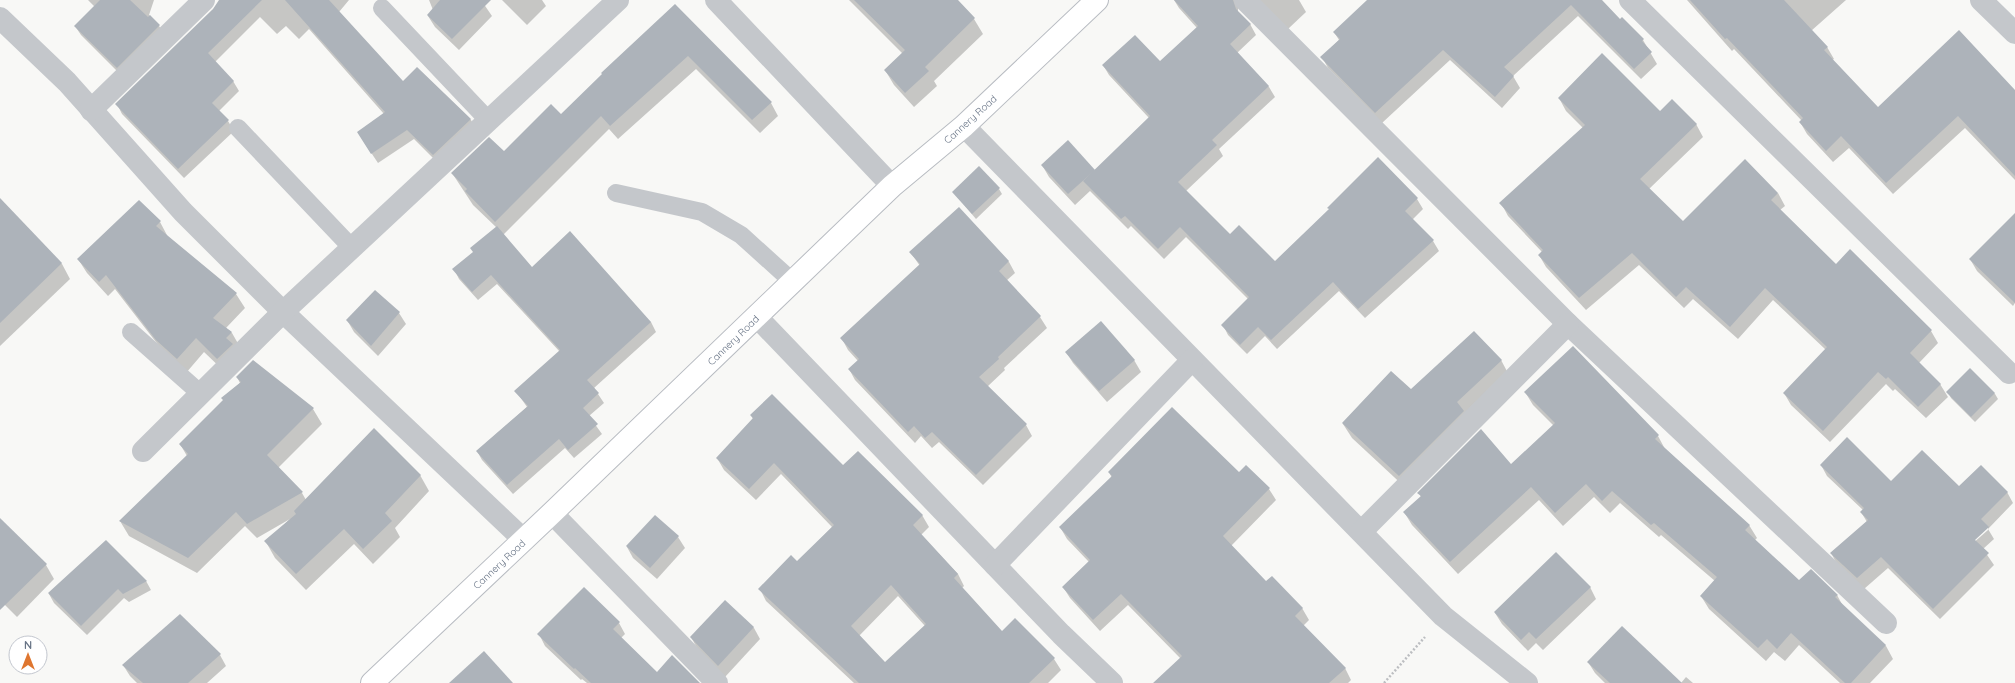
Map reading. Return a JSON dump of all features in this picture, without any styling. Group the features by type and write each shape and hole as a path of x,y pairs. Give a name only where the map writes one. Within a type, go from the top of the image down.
{"main road":[{"name":"Cannery Road","path":"372,683 794,282 892,186 964,126 1097,0"}],"street":[{"path":"91,110 204,0"},
{"path":"143,451 283,312 618,0"},
{"path":"716,0 892,186"},
{"path":"1245,0 1568,324 1886,623"},
{"path":"1630,0 2010,373"},
{"path":"1981,0 2015,33"},
{"path":"0,18 68,82 91,110 183,212 283,312 524,540"},
{"path":"964,126 1192,360 1362,531 1443,616 1527,683"},
{"path":"757,317 1061,634 1112,683"},
{"path":"1362,531 1568,324"},
{"path":"995,565 1192,360"},
{"path":"552,513 718,683"}],"lane":[{"path":"382,8 489,121"},
{"path":"238,128 352,248"},
{"path":"616,193 702,212 741,235 794,282"},
{"path":"131,332 201,394"}],"path":[{"path":"1384,683 1443,616"}],"building":[{"path":"100,0 130,0 148,17 150,15 160,25 117,68 74,26"},
{"path":"219,0 262,0 208,53 234,81 212,103 229,120 178,169 115,104 213,9"},
{"path":"285,0 329,0 403,81 417,67 471,119 433,155 407,130 371,154 357,132 385,112"},
{"path":"440,0 491,0 452,39 427,15"},
{"path":"854,0 958,0 975,18 925,67 929,71 905,93 884,70 905,50"},
{"path":"1174,0 1233,0 1236,9 1251,24 1230,44 1269,86 1212,140 1217,145 1178,182 1230,234 1239,225 1275,261 1329,209 1327,208 1378,157 1418,198 1405,211 1434,240 1358,309 1333,282 1271,340 1258,327 1240,345 1221,325 1249,297 1180,227 1158,249 1125,216 1121,219 1083,181 1150,116 1102,65 1135,35 1160,61 1198,26"},
{"path":"1367,0 1602,0 1620,19 1622,17 1644,39 1642,41 1652,52 1634,69 1571,5 1504,67 1514,76 1495,97 1443,50 1375,113 1320,57 1340,39 1333,32"},
{"path":"1690,0 1784,0 1828,47 1824,50 1878,107 1959,30 2015,90 2015,176 1958,116 1886,183 1841,136 1826,151 1799,122 1803,118 1727,38 1725,39"},
{"path":"675,4 772,102 752,120 688,56 610,126 601,116 495,222 465,191 467,189 451,173 489,137 504,151 551,104 561,114 602,74 601,73"},
{"path":"1602,53 1660,111 1672,99 1697,124 1640,179 1683,221 1745,159 1778,193 1771,200 1836,264 1850,249 1932,330 1910,353 1941,384 1918,407 1888,377 1886,379 1878,372 1823,431 1783,393 1827,347 1765,288 1730,327 1686,287 1676,297 1632,253 1579,298 1538,255 1543,250 1499,203 1585,125 1558,98"},
{"path":"1068,140 1095,170 1068,194 1041,165"},
{"path":"979,166 1000,188 972,214 952,192"},
{"path":"0,198 62,263 0,323"},
{"path":"139,200 161,221 156,226 237,293 213,318 232,332 226,338 233,344 217,359 196,338 177,359 156,340 106,275 99,282 77,259"},
{"path":"959,207 1009,261 999,271 1041,316 979,377 1027,424 976,475 932,432 925,438 914,426 908,432 848,369 859,359 840,338 920,264 909,252"},
{"path":"2015,213 2015,303 1969,259"},
{"path":"497,226 532,267 570,231 651,322 587,380 599,393 583,408 598,424 568,450 559,439 507,485 476,451 528,406 514,391 560,350 491,275 472,292 452,269 473,252 470,248"},
{"path":"375,290 400,312 371,346 346,320"},
{"path":"1101,321 1135,360 1099,391 1065,352"},
{"path":"1474,331 1502,360 1457,402 1464,411 1399,476 1342,423 1391,371 1411,389"},
{"path":"1573,346 1659,435 1655,439 1750,525 1745,530 1799,580 1811,569 1838,595 1835,597 1886,645 1851,683 1845,683 1791,633 1777,649 1767,639 1758,648 1700,596 1717,577 1654,523 1651,525 1612,491 1602,501 1586,484 1555,513 1531,487 1450,562 1403,512 1421,496 1417,493 1481,429 1511,464 1555,423 1524,392"},
{"path":"253,360 314,408 267,455 303,492 247,524 236,512 188,558 119,521 188,454 179,444 223,400 221,398 241,382 236,377"},
{"path":"1970,368 1995,393 1971,417 1946,392"},
{"path":"772,394 843,465 858,451 923,515 913,525 958,574 954,578 1002,631 1015,618 1055,658 1029,683 859,683 758,589 791,555 797,561 834,525 774,463 749,489 716,458 753,418 750,415","holes":["891,585 926,624 885,662 851,626"]},
{"path":"1172,407 1239,472 1246,465 1270,488 1223,536 1266,581 1272,576 1303,608 1295,616 1346,668 1329,683 1153,683 1182,656 1121,594 1093,620 1062,587 1090,560 1059,527 1112,476 1108,472"},
{"path":"374,428 421,475 385,513 392,521 363,549 344,529 296,574 264,541 296,514 294,511"},
{"path":"1847,437 1891,481 1922,450 1959,486 1981,465 2008,492 1981,519 1989,527 1975,540 1989,553 1933,609 1881,557 1857,578 1830,553 1868,520 1860,512 1864,508 1820,465"},
{"path":"655,515 679,536 650,568 626,546"},
{"path":"0,518 47,564 0,610"},
{"path":"106,540 147,581 123,594 118,589 81,626 48,593"},
{"path":"1556,552 1591,587 1536,639 1529,632 1521,640 1494,612"},
{"path":"584,587 620,622 613,629 657,672 672,655 700,683 591,683 575,668 574,669 537,634"},
{"path":"725,600 754,627 718,666 690,637"},
{"path":"180,614 221,654 188,683 143,683 122,665"},
{"path":"1622,626 1682,683 1610,683 1587,662"},
{"path":"484,651 513,683 449,683"}]}
